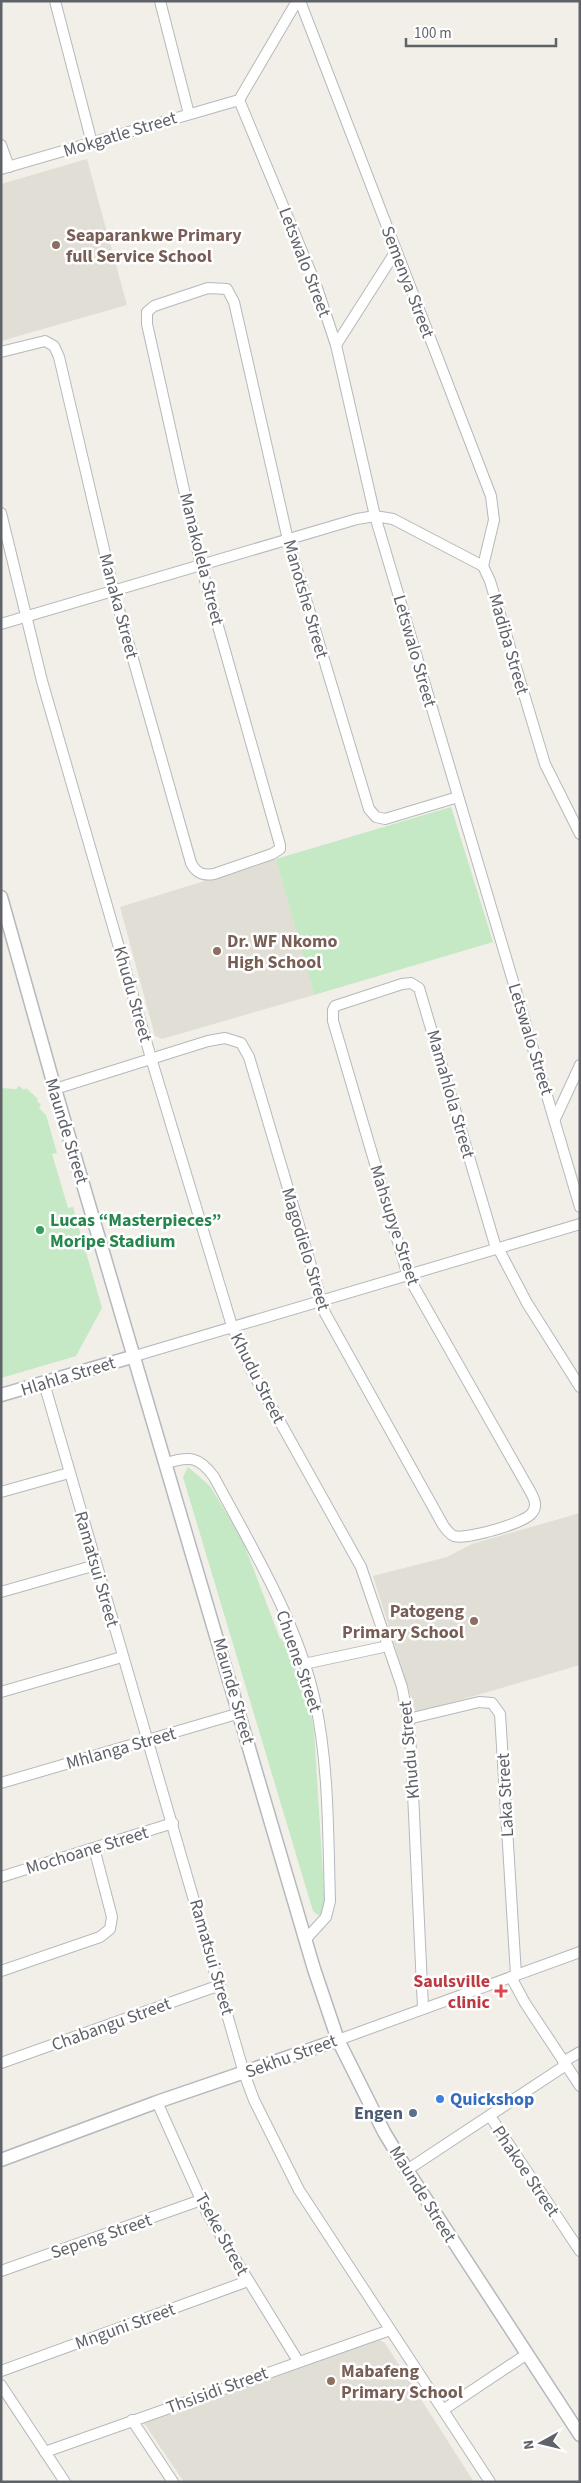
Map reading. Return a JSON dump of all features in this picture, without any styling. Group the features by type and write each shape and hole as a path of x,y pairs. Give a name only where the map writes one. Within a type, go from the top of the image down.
{"street":[{"path":"55,1 92,143"},
{"path":"160,1 189,114"},
{"path":"239,100 299,1"},
{"name":"Semenya Street","path":"299,1 491,496 494,520 483,566"},
{"name":"Mokgatle Street","path":"5,168 239,100"},
{"name":"Letswalo Street","path":"239,100 316,285 336,346 375,516 580,1207"},
{"path":"1,145 5,168"},
{"path":"336,346 396,251"},
{"name":"Manakolela Street","path":"230,292 222,287 208,288 154,306 147,312 147,324 201,566 279,840 280,849 277,852 241,865"},
{"name":"Manotshe Street","path":"230,292 263,423 288,540 369,809 376,817 385,819 458,797"},
{"name":"Manaka Street","path":"1,352 45,341 51,343 57,352 114,592 191,863 197,872 204,874 241,865"},
{"name":"Khudu Street","path":"1,513 26,617 151,1058 232,1326 250,1368 353,1550 368,1583 402,1687 408,1718 423,2008"},
{"path":"1,624 357,519 375,516 393,519 483,566"},
{"name":"Madiba Street","path":"483,566 490,581 545,764 580,834"},
{"name":"Maunde Street","path":"1,897 55,1088 306,1939 338,2040 368,2101 407,2170 580,2435"},
{"name":"Mamahlola Street","path":"373,993 411,983 415,984 421,992 497,1248 527,1303 580,1387"},
{"name":"Mahsupye Street","path":"373,993 336,1006 333,1010 333,1021 408,1276 534,1497 535,1508 528,1517 499,1527"},
{"name":"Magodielo Street","path":"55,1088 218,1038 234,1039 246,1049 320,1300 332,1327 448,1531 453,1535 464,1537 499,1527"},
{"path":"555,1119 580,1065"},
{"path":"135,1356 580,1224"},
{"name":"Hlahla Street","path":"1,1396 135,1356"},
{"name":"Ramatsui Street","path":"44,1383 122,1657 149,1739 244,2073 254,2100 298,2190 490,2482"},
{"name":"Chuene Street","path":"166,1463 182,1458 192,1459 207,1467 214,1477 270,1581 304,1664 314,1698 321,1739 330,1901 326,1917 306,1939"},
{"path":"1,1492 69,1473"},
{"path":"1,1592 96,1565"},
{"path":"304,1664 388,1646"},
{"path":"1,1692 122,1657"},
{"name":"Laka Street","path":"408,1718 486,1702 496,1707 500,1714 514,1976"},
{"name":"Mhlanga Street","path":"1,1783 240,1713"},
{"name":"Mochoane Street","path":"1,1877 173,1824"},
{"path":"1,1971 100,1937 110,1930 112,1917 94,1848"},
{"name":"Sekhu Street","path":"1,2160 157,2102 338,2040 580,1952"},
{"path":"514,1976 564,2064 580,2086"},
{"name":"Chabangu Street","path":"1,2062 220,1985"},
{"path":"407,2170 490,2116 580,2052"},
{"name":"Tseke Street","path":"157,2102 201,2200 248,2281 298,2361"},
{"name":"Phakoe Street","path":"490,2116 580,2251"},
{"name":"Sepeng Street","path":"1,2271 201,2200"},
{"name":"Mnguni Street","path":"1,2371 248,2281"},
{"name":"Thsisidi Street","path":"45,2452 390,2330"},
{"path":"443,2410 527,2354"},
{"path":"1,2385 65,2482"},
{"path":"132,2420 173,2482"}],"shaded area":[{"name":"Seaparankwe Primary full Service School","path":"87,159 127,305 1,341 1,184"},
{"name":"Dr. WF Nkomo High School","path":"276,859 314,995 162,1039 155,1036 120,907"},
{"name":"Patogeng Primary School","path":"580,1513 580,1665 416,1713 373,1576 447,1557 472,1544"},
{"name":"Mabafeng Primary School","path":"376,2338 385,2343 474,2482 184,2482 142,2420"}],"green space":[{"path":"451,807 493,942 314,995 276,859"},
{"name":"Lucas “Masterpieces” Moripe Stadium","path":"19,1086 24,1090 26,1088 38,1099 37,1101 41,1105 39,1108 46,1115 57,1153 52,1154 68,1208 73,1207 102,1308 76,1356 1,1378 1,1088 16,1089"},
{"path":"188,1467 210,1486 243,1541 280,1639 288,1636 310,1708 314,1731 325,1907 322,1914 318,1915 313,1911 183,1477"}],"place":[{"name":"Seaparankwe Primary full Service School","path":"56,245"},
{"name":"Dr. WF Nkomo High School","path":"217,951"},
{"name":"Lucas “Masterpieces” Moripe Stadium","path":"40,1230"},
{"name":"Patogeng Primary School","path":"474,1621"},
{"name":"Saulsville clinic","path":"501,1991"},
{"name":"Quickshop","path":"440,2099"},
{"name":"Engen","path":"413,2113"},
{"name":"Mabafeng Primary School","path":"331,2381"}]}
